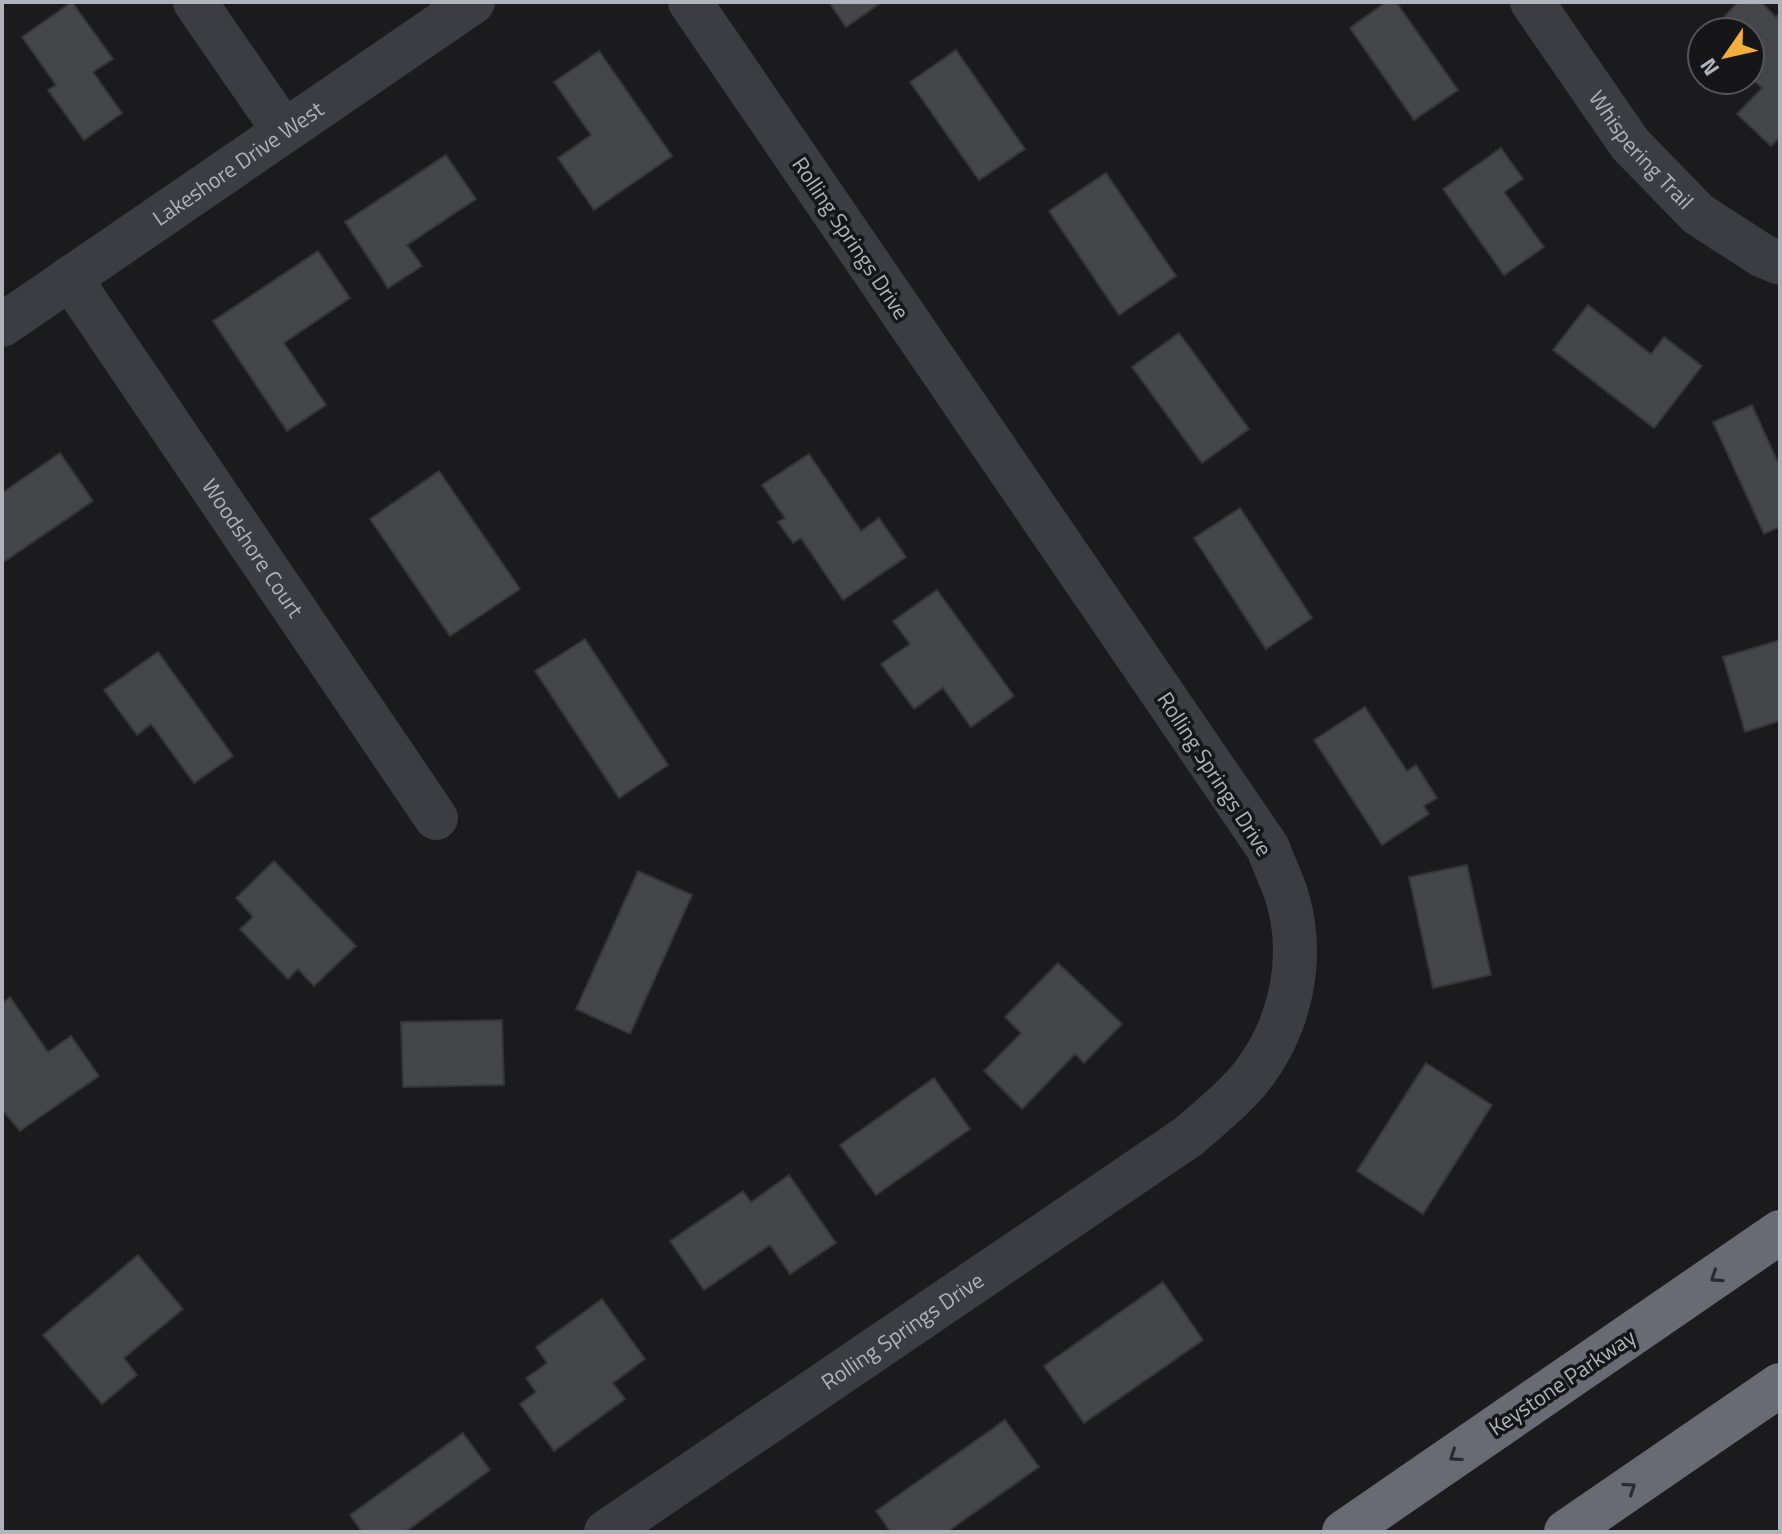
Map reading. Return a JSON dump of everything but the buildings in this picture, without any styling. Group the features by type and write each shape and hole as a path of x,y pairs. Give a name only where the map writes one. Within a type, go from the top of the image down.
{"highway":[{"name":"Keystone Parkway","path":"1344,1532 1780,1232"},
{"path":"1566,1532 1780,1385"}],"street":[{"path":"195,2 284,131"},
{"name":"Lakeshore Drive West","path":"2,325 473,2"},
{"name":"Rolling Springs Drive","path":"606,1532 1189,1136 1252,1076 1272,1043 1288,1006 1297,946 1288,899 1268,848 690,2"},
{"name":"Whispering Trail","path":"1532,2 1630,144 1698,214 1763,256 1780,263"},
{"name":"Woodshore Court","path":"70,278 436,818"}]}
